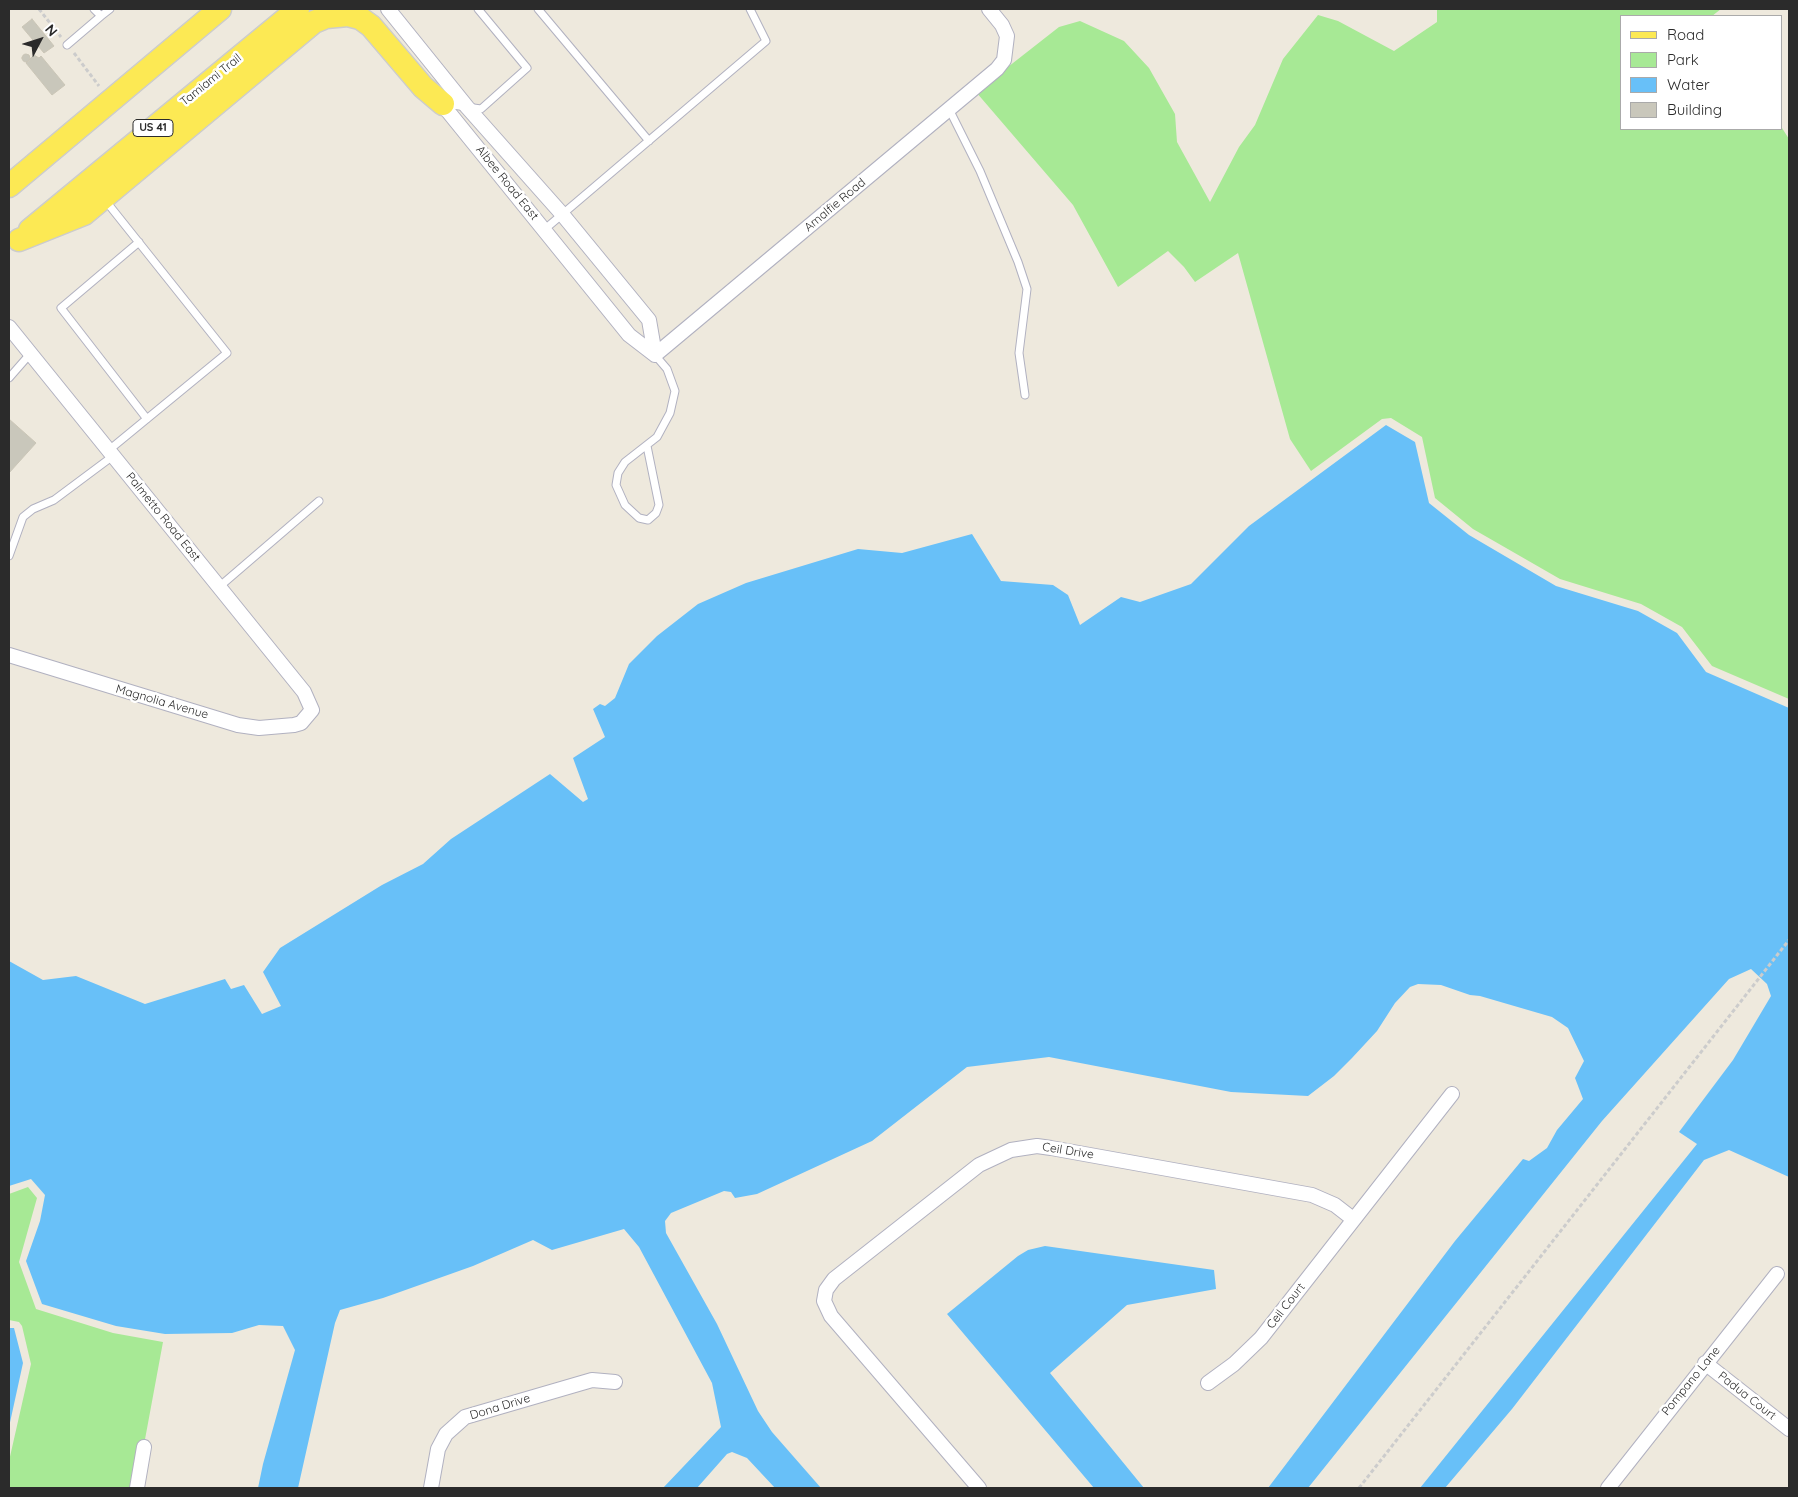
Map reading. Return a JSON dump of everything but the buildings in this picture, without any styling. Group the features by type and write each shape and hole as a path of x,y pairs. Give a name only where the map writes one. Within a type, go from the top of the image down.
{"main road":[{"path":"9,186 220,9"},
{"name":"Tamiami Trail","path":"14,245 298,9"},
{"path":"14,245 84,214 314,22 326,17 348,15 360,18 371,26 423,87 443,104"}],"street":[{"name":"Albee Road East","path":"362,9 443,104 629,335 656,355"},
{"name":"Albee Road East","path":"388,9 467,107 562,214 649,320 656,355"},
{"name":"Amalfie Road","path":"656,355 997,69 1004,60 1007,49 1007,36 1002,25 989,9"},
{"name":"Palmetto Road East","path":"9,327 304,692 312,710"},
{"name":"Magnolia Avenue","path":"9,655 238,725 259,728 294,725 300,722 312,710"},
{"path":"1353,1220 1452,1094"},
{"name":"Ceil Drive","path":"979,1488 831,1316 824,1301 826,1290 834,1279 979,1165 1011,1150 1037,1146 1051,1148 1312,1195 1335,1205 1353,1220"},
{"name":"Ceil Court","path":"1208,1383 1234,1364 1261,1338 1353,1220"},
{"name":"Pompano Lane","path":"1608,1488 1777,1274"},
{"name":"Padua Court","path":"1705,1363 1789,1429"},
{"name":"Dona Drive","path":"431,1488 438,1448 446,1434 466,1418 592,1380 615,1382"},
{"path":"137,1488 144,1447"}],"lane":[{"path":"94,9 101,16"},
{"path":"67,45 110,9"},
{"path":"443,104 481,109 527,68 478,9"},
{"path":"538,9 649,141"},
{"path":"545,229 766,41 750,9"},
{"path":"949,109 980,171 1027,288 1019,353 1026,396"},
{"path":"9,556 23,518 34,509 54,500 111,453 147,419 228,353 104,198"},
{"path":"139,242 61,308 147,419"},
{"path":"9,378 30,354"},
{"name":"Albee Road East","path":"648,446 659,505 656,513 648,520 639,518 625,505 616,485 618,473 625,462 648,446 657,437 670,413 674,391 667,369 656,355"},
{"path":"219,586 319,501"}],"path":[{"path":"1360,1488 1789,940"}],"green space":[{"path":"1437,9 1721,9 1713,15 1620,15 1620,130 1783,130 1789,139 1789,699 1712,666 1682,627 1641,604 1560,579 1473,529 1435,498 1422,437 1391,418 1382,419 1311,471 1290,439 1238,253 1195,282 1184,267 1168,251 1118,287 1073,205 976,92 1059,27 1080,21 1124,41 1149,68 1175,114 1177,142 1210,202 1239,147 1255,125 1283,59 1318,15 1338,21 1394,51 1437,22"},
{"path":"28,1187 37,1198 19,1262 36,1309 113,1333 163,1342 136,1488 9,1488 9,1461 31,1364 22,1326 19,1322 9,1320 9,1194"}],"water":[{"path":"1386,425 1415,442 1429,503 1469,535 1556,586 1638,611 1677,633 1706,672 1789,708 1789,1177 1729,1150 1704,1160 1512,1409 1445,1488 1420,1488 1697,1144 1679,1132 1733,1060 1771,996 1767,984 1751,969 1729,979 1602,1121 1308,1488 1268,1488 1455,1241 1523,1159 1529,1161 1547,1148 1557,1130 1583,1099 1575,1078 1584,1061 1568,1028 1552,1017 1480,996 1470,995 1441,985 1418,984 1410,987 1395,1003 1377,1031 1352,1058 1334,1076 1308,1096 1231,1092 1049,1057 967,1067 872,1141 757,1194 735,1198 731,1192 724,1191 671,1213 665,1221 666,1233 717,1324 758,1411 772,1432 821,1488 775,1488 747,1458 732,1452 727,1454 697,1488 663,1488 721,1427 712,1383 639,1247 624,1229 552,1250 533,1240 473,1266 383,1298 340,1310 335,1323 298,1488 258,1488 295,1350 283,1326 259,1325 232,1333 165,1334 116,1326 42,1304 26,1261 40,1221 45,1195 31,1179 9,1186 9,961 43,980 76,976 145,1004 225,979 231,989 244,985 262,1014 281,1006 263,972 280,948 382,885 423,864 451,839 550,774 583,802 588,799 573,758 605,737 593,709 600,704 605,706 615,698 629,664 657,636 698,604 746,583 858,549 902,553 972,534 1001,581 1053,585 1068,595 1080,625 1121,597 1140,602 1191,584 1249,526"},
{"path":"1045,1246 1214,1270 1216,1289 1127,1305 1050,1373 1144,1488 1094,1488 947,1314 1018,1256 1028,1250"},
{"path":"9,1328 14,1328 23,1363 9,1427"}]}
